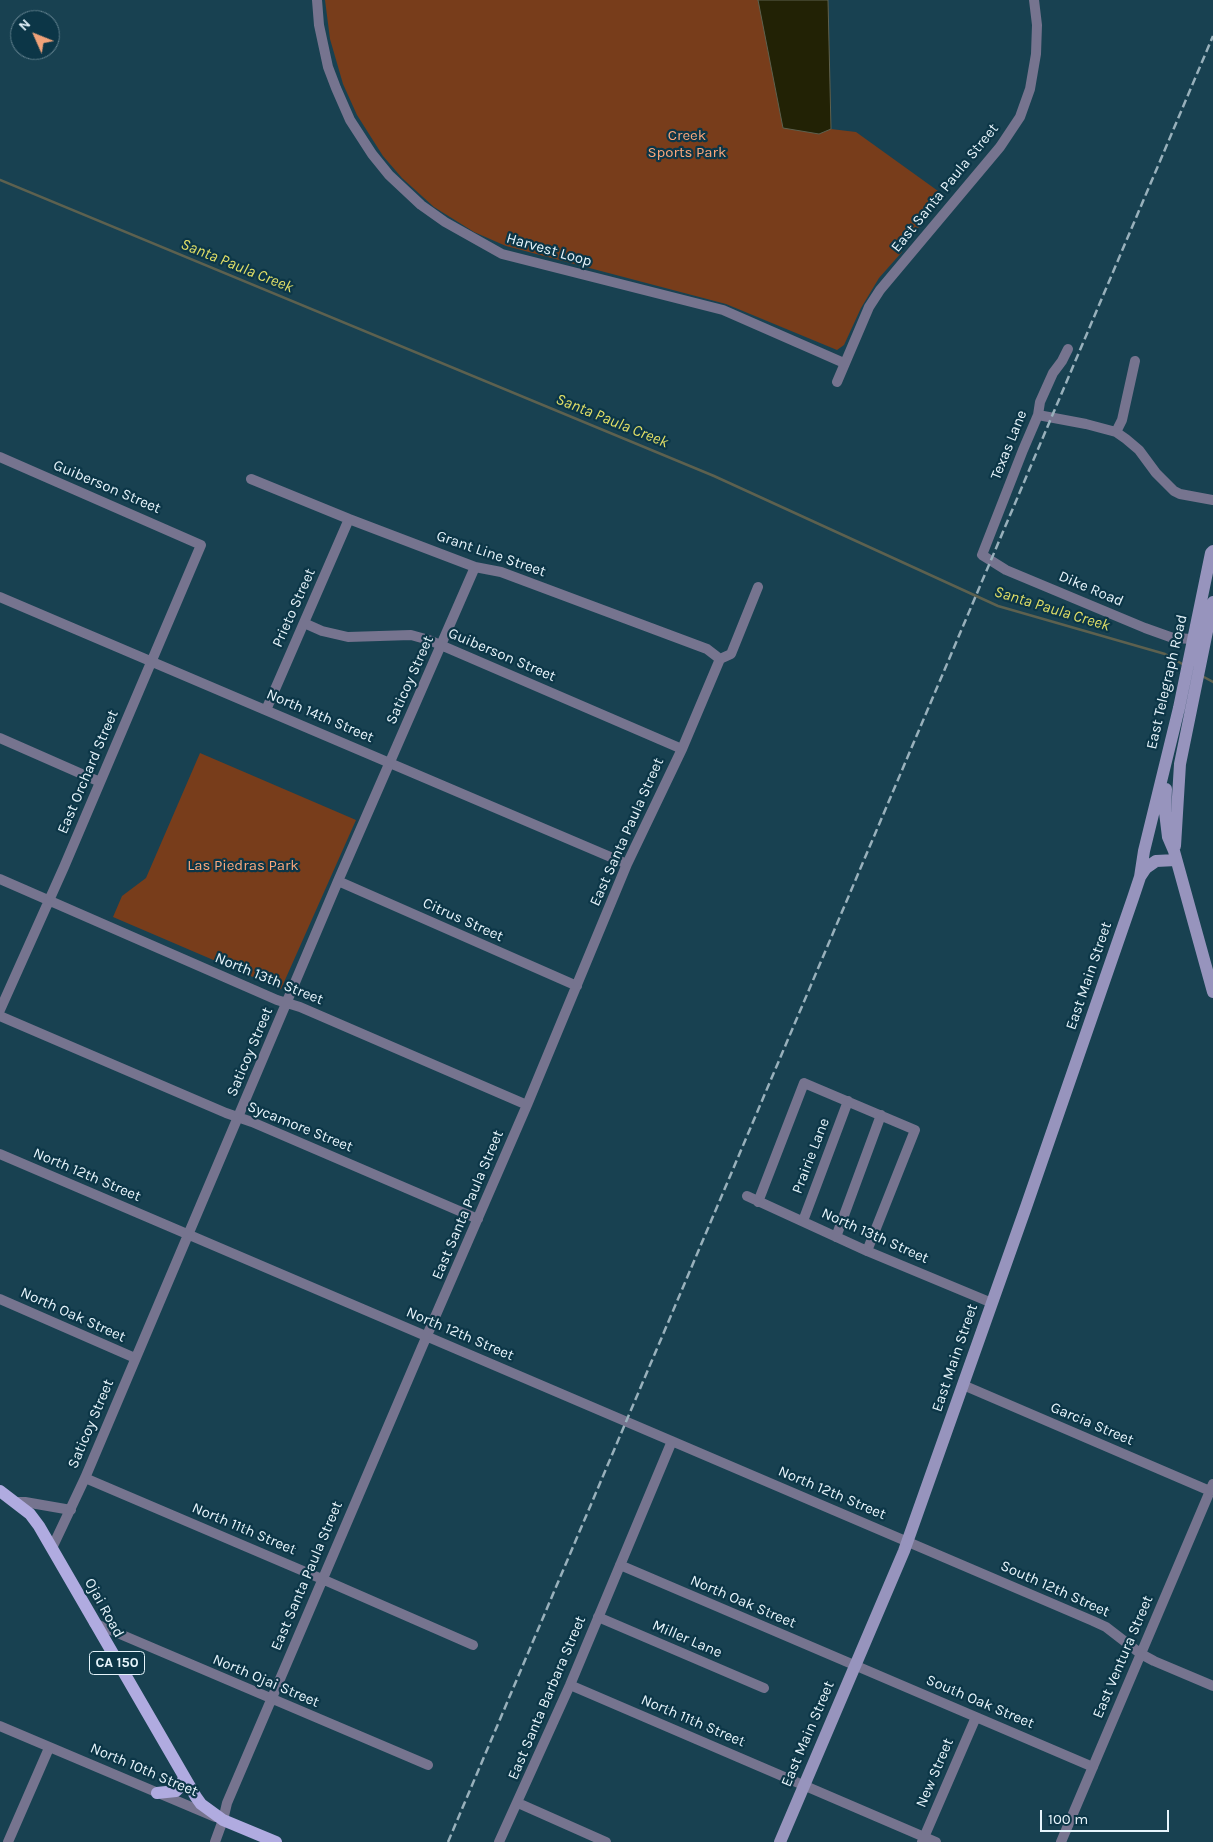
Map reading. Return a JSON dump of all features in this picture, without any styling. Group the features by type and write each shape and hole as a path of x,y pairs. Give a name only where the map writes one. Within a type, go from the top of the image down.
{"main road":[{"name":"Ojai Road","path":"0,1491 30,1514 52,1548 184,1778 201,1804 223,1820"},
{"path":"157,1793 176,1791 184,1778"},
{"name":"North 10th Street","path":"223,1820 276,1842"}],"street":[{"name":"Harvest Loop","path":"317,0 319,25 328,67 343,105 355,128 389,175 421,205 445,222 502,254 723,310 844,363"},
{"name":"East Santa Paula Street","path":"837,382 869,307 880,290 995,154 1020,117 1030,89 1036,54 1037,25 1034,0"},
{"name":"Texas Lane","path":"982,555 1038,414 1040,402 1053,373 1068,349"},
{"path":"1116,432 1122,420 1135,361"},
{"path":"1038,414 1116,432 1139,450 1156,473 1174,491 1180,494 1213,500"},
{"name":"Guiberson Street","path":"0,457 201,544"},
{"name":"Grant Line Street","path":"251,479 475,567 501,572 708,649 720,659"},
{"name":"Prieto Street","path":"266,710 349,519"},
{"name":"East Orchard Street","path":"0,1010 152,662 201,544"},
{"name":"East Telegraph Road","path":"1152,820 1185,709 1211,553 1213,551"},
{"name":"Dike Road","path":"982,555 1006,570 1145,628 1196,647"},
{"name":"Saticoy Street","path":"52,1548 85,1478 338,881 475,567"},
{"name":"East Santa Paula Street","path":"215,1842 227,1802 527,1105 627,864 682,749 720,659 731,654 758,587"},
{"name":"North 14th Street","path":"0,597 627,864"},
{"name":"East Telegraph Road","path":"1196,647 1213,602"},
{"name":"Guiberson Street","path":"304,623 322,631 348,637 411,635 682,749"},
{"path":"1185,709 1167,779 1165,804 1168,837 1213,992"},
{"path":"0,738 100,782"},
{"name":"East Main Street","path":"780,1842 907,1541 1068,1088 1140,878 1144,851 1152,820"},
{"name":"East Main Street","path":"1140,878 1146,868 1156,861 1175,856"},
{"name":"North 13th Street","path":"0,879 527,1105"},
{"name":"Citrus Street","path":"338,881 577,986"},
{"name":"Sycamore Street","path":"0,1016 478,1219"},
{"path":"758,1202 804,1083 915,1130 867,1251"},
{"name":"Prairie Lane","path":"803,1221 848,1101"},
{"path":"836,1237 881,1115"},
{"name":"North 12th Street","path":"0,1154 907,1541"},
{"name":"North 13th Street","path":"747,1196 867,1251 992,1303"},
{"name":"North Oak Street","path":"0,1299 135,1358"},
{"name":"Garcia Street","path":"963,1385 1212,1487"},
{"name":"East Santa Barbara Street","path":"500,1842 570,1685 672,1441"},
{"name":"North 11th Street","path":"85,1478 473,1645"},
{"name":"East Ventura Street","path":"1061,1842 1141,1654 1209,1504 1212,1487"},
{"path":"16,1502 71,1510"},
{"name":"South 12th Street","path":"907,1541 1106,1627 1141,1654 1213,1686"},
{"name":"North Oak Street","path":"620,1565 855,1665"},
{"name":"Miller Lane","path":"598,1617 764,1688"},
{"name":"North Ojai Street","path":"94,1623 428,1765"},
{"name":"South Oak Street","path":"855,1665 1093,1767"},
{"name":"North 11th Street","path":"570,1685 804,1785 923,1840 936,1842"},
{"name":"New Street","path":"923,1840 976,1717"},
{"name":"North 10th Street","path":"0,1726 209,1816 223,1820"},
{"path":"8,1842 49,1748"},
{"path":"518,1803 606,1842"}],"green space":[{"name":"Creek Sports Park","path":"325,0 828,0 831,129 856,132 945,196 902,247 902,252 879,278 861,308 844,345 837,350 726,304 506,246 474,232 434,207 402,178 383,156 357,115 343,84 330,39"},
{"name":"Las Piedras Park","path":"200,753 356,820 281,989 113,917 122,896 146,878"}],"shaded area":[{"path":"758,0 828,0 831,129 819,134 783,128"}],"waterway":[{"name":"Santa Paula Creek","path":"0,180 714,476 998,606 1165,654 1184,665"},
{"name":"Santa Paula Creek","path":"1202,676 1213,682"}],"railway":[{"path":"448,1842 1213,36"}]}
